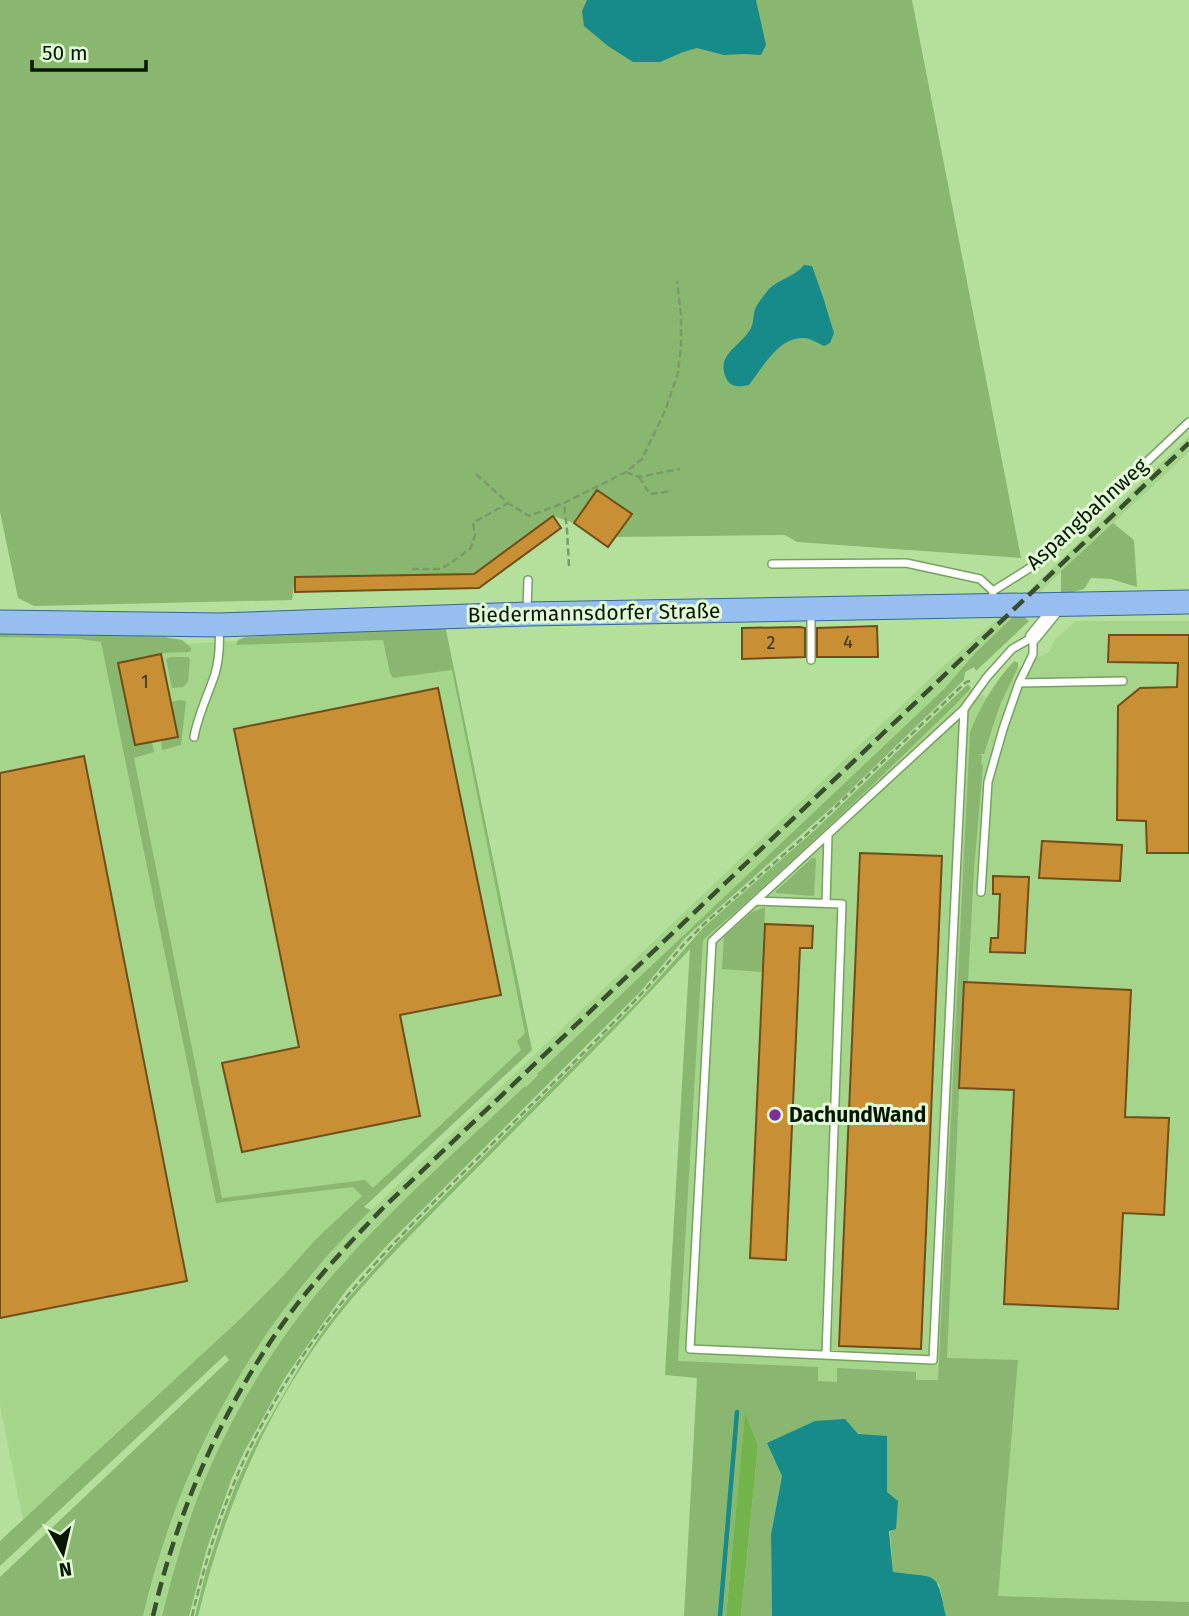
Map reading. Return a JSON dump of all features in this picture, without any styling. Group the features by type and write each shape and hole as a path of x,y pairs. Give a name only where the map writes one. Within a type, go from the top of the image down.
{"main road":[{"name":"Biedermannsdorfer Straße","path":"0,622 219,625 527,614 811,609 992,598 1059,606 1189,602"}],"street":[{"path":"1033,636 1059,606"}],"lane":[{"name":"Aspangbahnweg","path":"992,598 1044,559 1189,422"},
{"path":"772,564 906,563 980,579 992,598"},
{"path":"527,614 528,580"},
{"path":"811,609 811,660"},
{"path":"194,737 199,714 215,672 219,625"},
{"path":"964,709 933,1360 691,1349 712,941 964,709 1012,649 1033,636 1034,654 1019,683 988,782 981,892"},
{"path":"1019,683 1123,681"},
{"path":"826,903 828,835"},
{"path":"756,901 842,904 826,1355"}],"path":[{"path":"476,474 508,503 529,516 564,503 626,472 642,459 665,411 678,373 681,316 677,281"},
{"path":"626,472 639,477 680,470"},
{"path":"639,477 650,494 672,491"},
{"path":"412,569 440,569 448,565 471,548 475,535 474,523 508,503"},
{"path":"564,503 569,566"},
{"path":"192,1616 220,1520 256,1435 309,1348 359,1282 457,1178 629,1007 704,924 813,829 966,682 987,677"}],"shaded area":[{"path":"0,0 912,0 1021,558 797,542 785,535 615,537 597,490 574,523 553,516 474,574 295,577 292,600 34,606 18,598 0,512"},
{"path":"1189,436 1189,452 976,652 945,688 538,1073 346,1260 294,1324 245,1400 197,1499 162,1616 143,1616 161,1549 179,1499 224,1401 278,1316 342,1238 939,670 1020,599"},
{"path":"1113,523 1134,540 1137,587 1111,579 1091,578 1084,589 1061,595 1061,571"},
{"path":"1015,615 1023,616 1029,621 976,671 974,667 965,672 964,680 839,801 686,937 641,991 392,1240 347,1289 286,1376 244,1452 207,1548 189,1616 162,1616 192,1513 223,1440 272,1354 331,1277 401,1203 945,688 976,652"},
{"path":"1076,621 1189,621 1189,1602 997,1596 1018,1360 945,1393 665,1375 690,948 967,687 996,702 1010,673 1050,651 1054,640"},
{"path":"445,625 532,1050 364,1207 371,1210 330,1253 258,1346 201,1448 178,1502 143,1616 0,1616 0,1577 229,1360 225,1355 0,1566 0,1541 239,1320 316,1239 362,1196 353,1187 216,1203 101,642 0,637 0,630 164,637 182,640 191,648 188,652 165,653 119,663 135,745 152,742 154,752 134,758 222,1198 365,1180 373,1188 521,1050 517,1041 525,1033 452,670 393,678 383,640 236,645 238,640 246,637"},
{"path":"445,630 532,1050 369,1202 362,1196 316,1239 239,1320 23,1520 0,1405 0,637 183,644"},
{"path":"166,659 190,659 188,682 183,687 172,688"},
{"path":"1014,661 1018,663 1018,667 1000,705 984,754 978,754 982,755 983,765 968,982 964,982 947,1358 1018,1360 998,1596 1189,1602 1189,1616 946,1616 939,1584 893,1573 887,1492 887,1437 782,1476 771,1534 772,1616 741,1616 758,1446 745,1415 726,1616 684,1616 697,1378 665,1375 690,949 385,1262 319,1341 278,1406 245,1473 219,1543 198,1616 195,1616 222,1522 256,1442 300,1366 349,1297 398,1242 641,998 704,927 815,830 968,684 971,688 895,764 703,940 678,1361 818,1367 818,1381 837,1382 837,1368 916,1372 916,1380 938,1380 970,732 989,695"},
{"path":"186,701 181,745 162,750 161,740 171,702"},
{"path":"812,858 816,860 814,896 776,893 776,891"},
{"path":"765,907 763,972 722,969 724,937 752,912"},
{"path":"745,1413 758,1446 741,1616 726,1616"}],"water":[{"path":"587,0 756,0 766,45 761,55 724,55 697,48 660,62 633,62 584,26 582,11"},
{"path":"804,265 812,266 823,297 834,333 830,343 824,346 808,339 794,339 772,355 749,385 733,385 726,378 724,363 751,328 757,305 769,289"},
{"path":"845,1419 858,1434 887,1436 887,1492 898,1501 896,1529 889,1531 893,1572 933,1579 940,1590 946,1616 772,1616 771,1534 782,1476 767,1443 815,1421"}],"building":[{"path":"597,490 632,514 608,547 574,523"},
{"path":"553,516 561,528 479,588 295,592 295,577 474,574"},
{"path":"877,626 878,657 817,657 817,628"},
{"path":"742,628 805,628 805,657 742,659"},
{"path":"1109,635 1189,635 1189,853 1147,853 1146,821 1117,820 1118,706 1140,688 1177,687 1178,663 1108,662"},
{"path":"161,654 178,737 135,745 118,663"},
{"path":"438,688 501,995 400,1015 420,1116 242,1152 222,1063 299,1047 234,729"},
{"path":"84,756 187,1281 0,1318 0,773"},
{"path":"1042,841 1122,845 1120,881 1039,878"},
{"path":"860,853 942,856 921,1349 839,1346"},
{"path":"993,876 1029,877 1025,953 990,952 991,938 998,938 1000,894 993,894"},
{"name":"DachundWand","path":"765,924 813,926 812,948 800,948 786,1260 750,1258"},
{"path":"964,982 1131,990 1125,1117 1169,1118 1164,1215 1123,1213 1118,1309 1004,1304 1014,1090 959,1088"}],"waterway":[{"path":"720,1616 737,1412"}],"railway":[{"path":"153,1616 164,1574 192,1492 228,1413 273,1338 329,1266 384,1207 1189,443"}],"place":[{"name":"DachundWand","path":"775,1115"}]}
